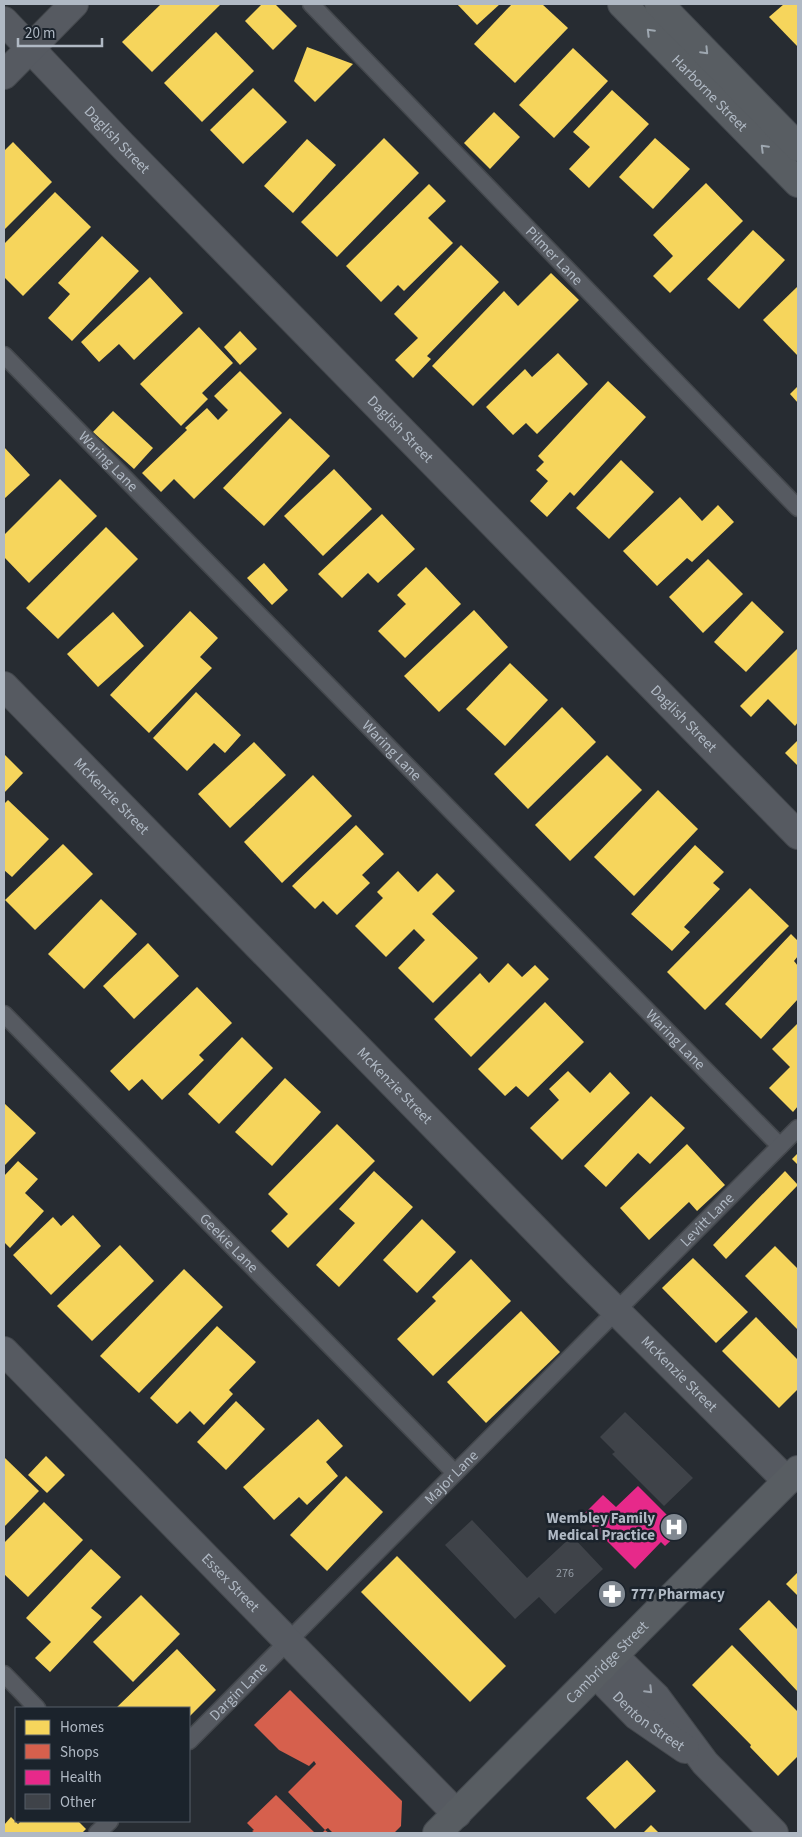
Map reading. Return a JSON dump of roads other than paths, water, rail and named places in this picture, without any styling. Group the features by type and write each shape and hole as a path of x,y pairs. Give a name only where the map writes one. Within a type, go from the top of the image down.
{"main road":[{"name":"Harborne Street","path":"622,4 798,183"},
{"name":"Harborne Street","path":"659,4 798,146"},
{"name":"Cambridge Street","path":"438,1833 793,1476"}],"street":[{"path":"4,75 74,4"},
{"name":"Daglish Street","path":"4,22 122,145 798,835"},
{"name":"McKenzie Street","path":"4,686 616,1312 793,1476"},
{"name":"Essex Street","path":"4,1351 457,1814"},
{"name":"Denton Street","path":"605,1665 656,1697 705,1763 774,1833"}],"lane":[{"name":"Pilmer Lane","path":"311,4 798,508"},
{"name":"Waring Lane","path":"4,355 780,1146"},
{"name":"Geekie Lane","path":"4,1014 455,1473"},
{"name":"Levitt Lane","path":"616,1312 798,1128"},
{"name":"Major Lane","path":"288,1641 616,1312"},
{"name":"Dargin Lane","path":"190,1740 288,1641"},
{"path":"4,1674 36,1707"},
{"path":"97,1833 109,1822"}],"place":[{"name":"Wembley Family Medical Practice","path":"674,1527"},
{"name":"777 Pharmacy","path":"612,1594"}]}
